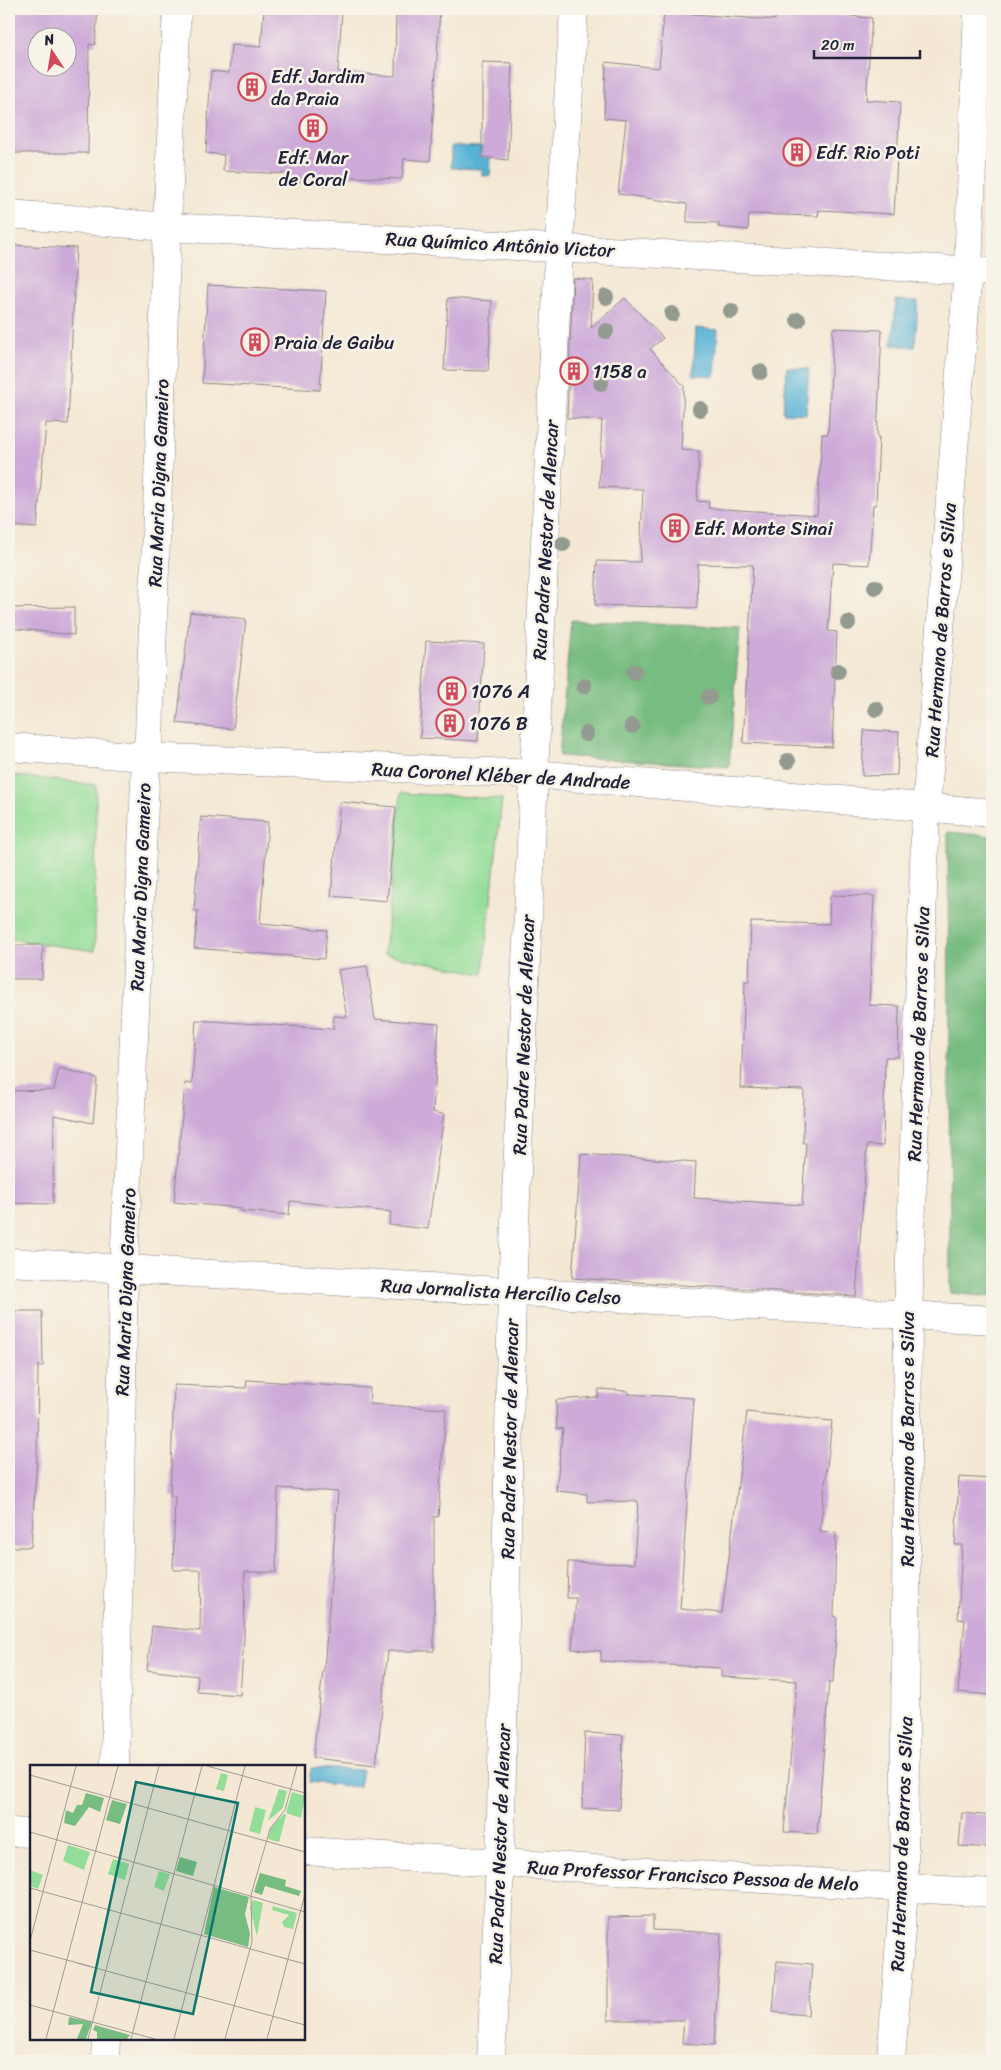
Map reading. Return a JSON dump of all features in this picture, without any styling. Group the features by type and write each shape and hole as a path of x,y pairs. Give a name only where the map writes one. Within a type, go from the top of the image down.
{"street":[{"name":"Rua Maria Digna Gameiro","path":"115,1765 124,1268 146,757 149,737 167,227 177,9"},
{"name":"Rua Padre Nestor de Alencar","path":"491,2061 500,1863 512,1292 559,248 574,9"},
{"name":"Rua Hermano de Barros e Silva","path":"891,2061 904,1888 908,1315 926,808 980,271 978,9"},
{"name":"Rua Químico Antônio Victor","path":"9,214 167,227 980,271"},
{"name":"Rua Coronel Kléber de Andrade","path":"9,747 146,757 534,774 992,813"},
{"name":"Rua Jornalista Hercílio Celso","path":"9,1262 992,1320"},
{"path":"9,1832 30,1833"},
{"name":"Rua Professor Francisco Pessoa de Melo","path":"305,1851 992,1893"},
{"path":"105,2061 106,2040"}],"green space":[{"path":"571,620 740,628 729,767 559,756"},
{"path":"9,775 96,785 95,951 9,939"},
{"path":"401,793 502,799 483,974 384,954"},
{"path":"948,832 992,836 992,1297 950,1293"}],"water":[{"path":"451,146 482,147 482,158 491,158 490,176 482,176 482,169 451,168"},
{"path":"896,300 918,301 915,347 892,345"},
{"path":"696,328 718,330 715,376 693,375"},
{"path":"787,367 809,369 806,414 783,413"},
{"path":"311,1768 362,1770 359,1787 309,1782"}],"building":[{"path":"9,9 98,9 95,45 89,44 88,153 9,153"},
{"path":"264,9 342,9 338,72 395,76 396,9 440,9 430,161 404,159 402,179 329,176 329,184 290,181 290,174 223,171 224,155 206,153 211,71 229,73 231,45 261,47"},
{"path":"775,9 872,18 866,100 900,102 894,214 819,210 818,216 749,214 748,230 718,227 719,223 687,222 687,204 618,194 626,120 604,118 606,62 659,68 664,12 775,20"},
{"path":"482,62 512,63 508,160 482,157"},
{"path":"9,245 76,248 68,424 46,423 37,528 9,526"},
{"path":"573,278 593,280 591,328 625,298 663,338 650,349 684,386 681,450 699,451 697,501 709,502 708,508 817,515 822,434 828,434 833,328 882,330 876,505 873,505 869,565 833,563 828,631 837,632 832,747 743,743 753,565 698,564 697,608 595,605 597,561 640,562 643,489 599,487 602,420 567,418"},
{"name":"Praia de Gaibu","path":"208,285 326,291 320,390 202,383"},
{"path":"448,298 492,301 488,371 444,370"},
{"path":"74,607 74,635 9,628 9,608"},
{"path":"190,612 246,619 233,729 177,723"},
{"path":"426,641 484,644 478,741 420,738"},
{"path":"864,730 899,732 897,775 862,776"},
{"path":"340,802 396,807 387,901 331,896"},
{"path":"201,817 268,822 260,924 327,930 324,959 194,948 198,911 194,910"},
{"path":"830,895 874,896 869,1005 899,1006 898,1057 885,1057 883,1146 867,1145 856,1296 572,1278 581,1154 696,1162 694,1198 802,1205 806,1143 803,1143 804,1090 741,1088 745,981 749,981 751,922 829,924"},
{"path":"9,945 43,945 42,979 9,979"},
{"path":"367,966 375,1019 439,1024 433,1112 444,1114 428,1229 389,1225 391,1212 290,1201 289,1215 241,1211 241,1208 174,1202 185,1083 192,1084 196,1020 333,1029 334,1016 347,1017 338,970"},
{"path":"59,1068 97,1078 93,1123 54,1115 53,1204 9,1203 9,1091 54,1090"},
{"path":"9,1311 42,1311 43,1366 38,1366 37,1456 31,1547 9,1547"},
{"path":"247,1380 370,1388 369,1404 446,1409 438,1517 434,1516 434,1651 388,1651 376,1765 313,1758 324,1670 338,1492 278,1488 276,1572 245,1572 244,1638 240,1695 197,1692 198,1676 147,1670 152,1626 200,1631 201,1570 173,1570 175,1496 170,1496 174,1385 246,1388"},
{"path":"599,1389 628,1391 628,1394 694,1398 680,1609 722,1613 747,1412 832,1421 820,1531 836,1533 834,1616 837,1617 833,1682 829,1682 817,1834 784,1832 797,1681 721,1677 721,1668 601,1661 601,1651 572,1649 576,1598 567,1598 568,1562 634,1564 638,1501 587,1502 587,1494 556,1491 563,1428 557,1429 556,1400 598,1397"},
{"path":"959,1477 992,1479 992,1695 958,1692 965,1620 958,1619 962,1545 955,1545"},
{"path":"585,1733 623,1735 619,1810 582,1808"},
{"path":"962,1813 992,1816 992,1848 959,1846"},
{"path":"653,1916 653,1930 721,1933 714,2045 682,2043 684,2020 608,2020 608,1917"},
{"path":"777,1961 812,1964 808,2015 773,2012"}],"place":[{"name":"Edf. Jardim da Praia","path":"252,87"},
{"name":"Edf. Mar de Coral","path":"313,128"},
{"name":"Edf. Rio Poti","path":"797,152"},
{"name":"Praia de Gaibu","path":"255,342"},
{"name":"1158 a","path":"574,371"},
{"name":"Edf. Monte Sinai","path":"675,528"},
{"name":"1076 A","path":"452,691"},
{"name":"1076 B","path":"450,723"}]}
